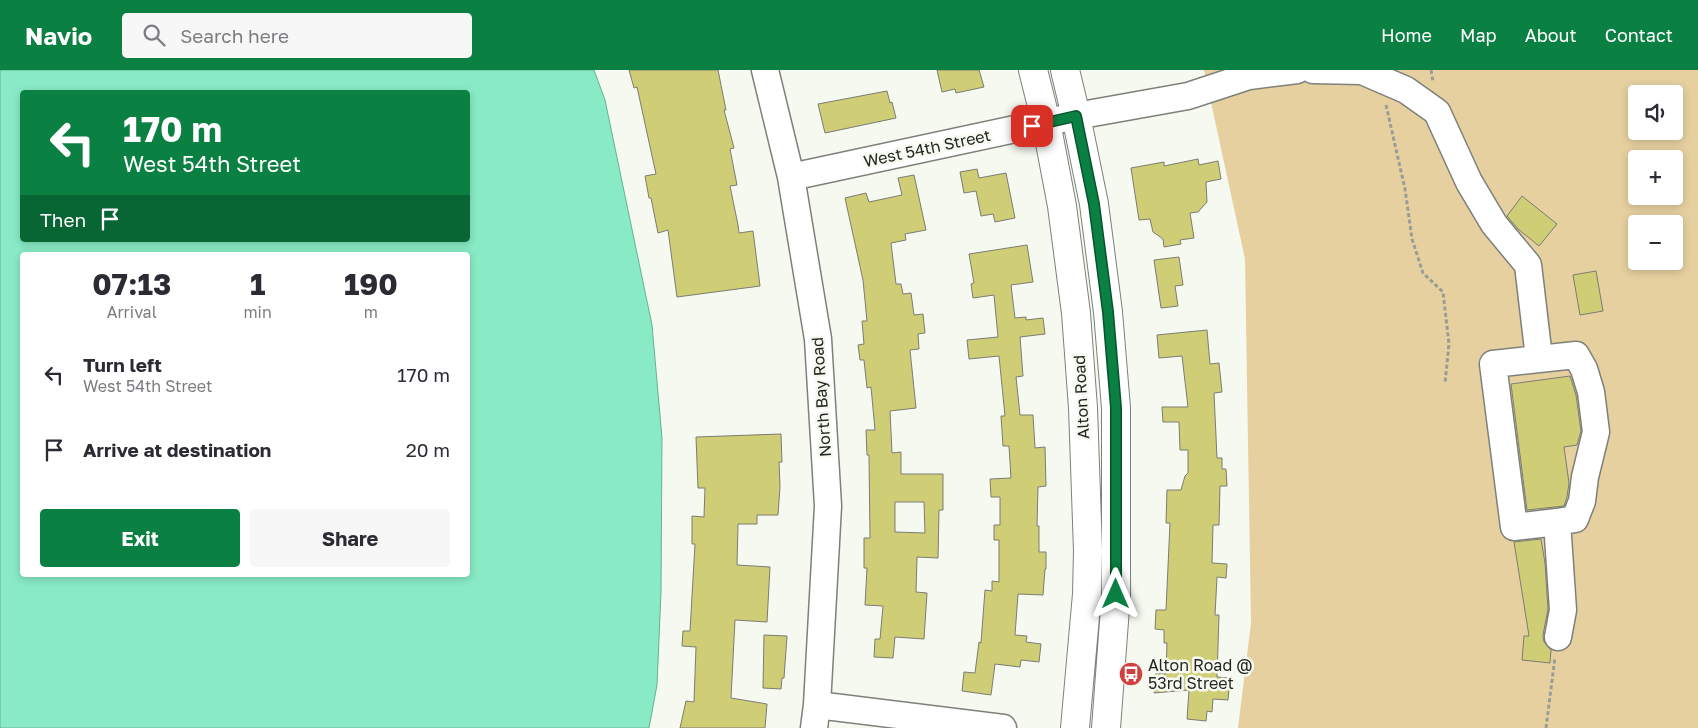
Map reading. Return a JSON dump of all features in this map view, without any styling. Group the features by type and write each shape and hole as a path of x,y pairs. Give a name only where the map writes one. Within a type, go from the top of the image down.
{"main road":[{"name":"Alton Road","path":"1033,70 1046,122 1062,206 1076,313 1083,408 1088,551 1087,594 1075,728"},
{"name":"Alton Road","path":"1065,70 1094,204 1108,312 1116,408 1116,594 1106,728"}],"street":[{"name":"North Bay Road","path":"765,70 791,177 818,339 828,506 815,716"},
{"name":"West 54th Street","path":"791,177 1046,122 1188,96 1250,76 1297,70"},
{"path":"1313,70 1362,71 1406,90 1437,112 1469,182 1494,224 1528,265 1539,358"},
{"path":"1576,355 1584,369 1591,392 1596,432 1585,477 1582,501 1575,519 1514,527 1493,364 1539,358 1576,355"},
{"path":"1557,522 1563,610 1558,637"},
{"path":"815,716 1003,728"}],"path":[{"path":"1384,97 1405,189 1412,239 1423,273 1443,292 1450,344 1445,383"},
{"path":"1546,728 1558,637"}],"shaded area":[{"path":"0,70 594,70 605,100 652,325 662,438 661,592 657,685 649,728 0,728"},
{"path":"1204,70 1698,70 1698,728 1238,728 1251,623 1245,259"}],"building":[{"path":"629,70 718,70 726,110 724,110 734,148 730,149 737,185 730,186 739,233 753,231 760,286 677,297 668,230 658,233 651,198 649,198 645,176 656,174 637,87 634,88"},
{"path":"937,70 979,70 984,87 956,93 955,89 942,92"},
{"path":"887,91 896,118 825,133 818,104"},
{"path":"1198,159 1199,165 1218,161 1221,179 1206,182 1207,202 1198,212 1190,213 1194,238 1180,240 1181,244 1164,247 1163,239 1153,232 1150,219 1139,220 1131,168 1164,162 1164,166"},
{"path":"977,169 979,178 1006,173 1015,218 995,222 993,214 981,216 976,191 964,193 960,172"},
{"path":"914,175 926,230 905,234 906,240 891,243 896,284 901,284 903,294 911,293 914,315 923,314 925,333 918,334 919,349 910,350 916,408 890,411 892,453 901,452 901,474 943,474 943,510 939,510 938,558 917,557 916,592 927,593 924,639 895,637 893,658 874,657 875,639 880,639 883,606 865,605 867,568 864,568 864,538 870,538 869,455 867,455 866,430 875,430 871,387 867,388 864,360 860,360 858,345 864,344 862,321 867,321 863,280 845,198 866,193 869,202 902,195 898,178","holes":["895,502 924,502 925,533 895,532"]},
{"path":"1522,196 1557,224 1539,246 1518,229 1507,216"},
{"path":"1027,245 1033,282 1011,285 1015,318 1026,317 1026,320 1043,318 1045,334 1020,337 1023,376 1016,377 1020,415 1033,415 1035,448 1045,447 1046,486 1038,487 1037,526 1039,526 1039,552 1046,552 1046,569 1043,595 1018,594 1015,635 1027,636 1026,642 1041,644 1039,662 1021,660 1020,667 995,664 991,695 962,691 964,672 975,673 979,642 981,643 985,590 992,591 992,581 999,582 999,540 994,540 994,525 1000,525 1000,497 991,497 990,479 1011,478 1009,446 1003,446 1001,416 1005,416 999,356 969,359 967,340 998,337 994,295 973,298 971,284 974,283 969,254"},
{"path":"1179,257 1183,285 1175,286 1178,306 1161,308 1154,260"},
{"path":"1596,271 1603,311 1580,315 1573,275"},
{"path":"1207,330 1210,364 1219,363 1222,392 1214,393 1217,458 1222,458 1222,469 1226,469 1227,486 1220,486 1219,525 1213,525 1212,563 1227,564 1226,578 1217,577 1215,615 1219,615 1217,677 1230,678 1228,700 1213,699 1212,712 1207,711 1206,721 1187,719 1189,690 1154,693 1156,673 1166,674 1167,643 1164,643 1164,630 1155,629 1156,610 1166,610 1170,523 1166,523 1167,490 1181,490 1185,476 1188,473 1188,450 1180,450 1179,422 1163,422 1162,407 1188,407 1182,356 1159,358 1157,335"},
{"path":"1570,376 1576,395 1581,431 1577,445 1564,447 1569,483 1567,497 1564,506 1527,510 1511,384"},
{"path":"781,434 782,462 779,462 778,515 757,515 757,524 738,524 737,565 770,567 767,622 735,620 731,698 767,704 765,728 680,728 686,701 694,702 696,647 682,646 683,631 690,631 695,544 692,544 692,516 704,517 705,488 698,488 696,437"},
{"path":"1541,539 1545,563 1548,609 1543,635 1544,642 1551,650 1550,663 1522,660 1524,636 1529,636 1514,542"},
{"path":"764,635 787,636 784,678 782,678 781,689 763,688"}],"place":[{"name":"Alton Road @ 53rd Street","path":"1131,674"}],"route":[{"path":"1032,126 1076,116 1094,204 1108,312 1116,408 1116,594"}]}
